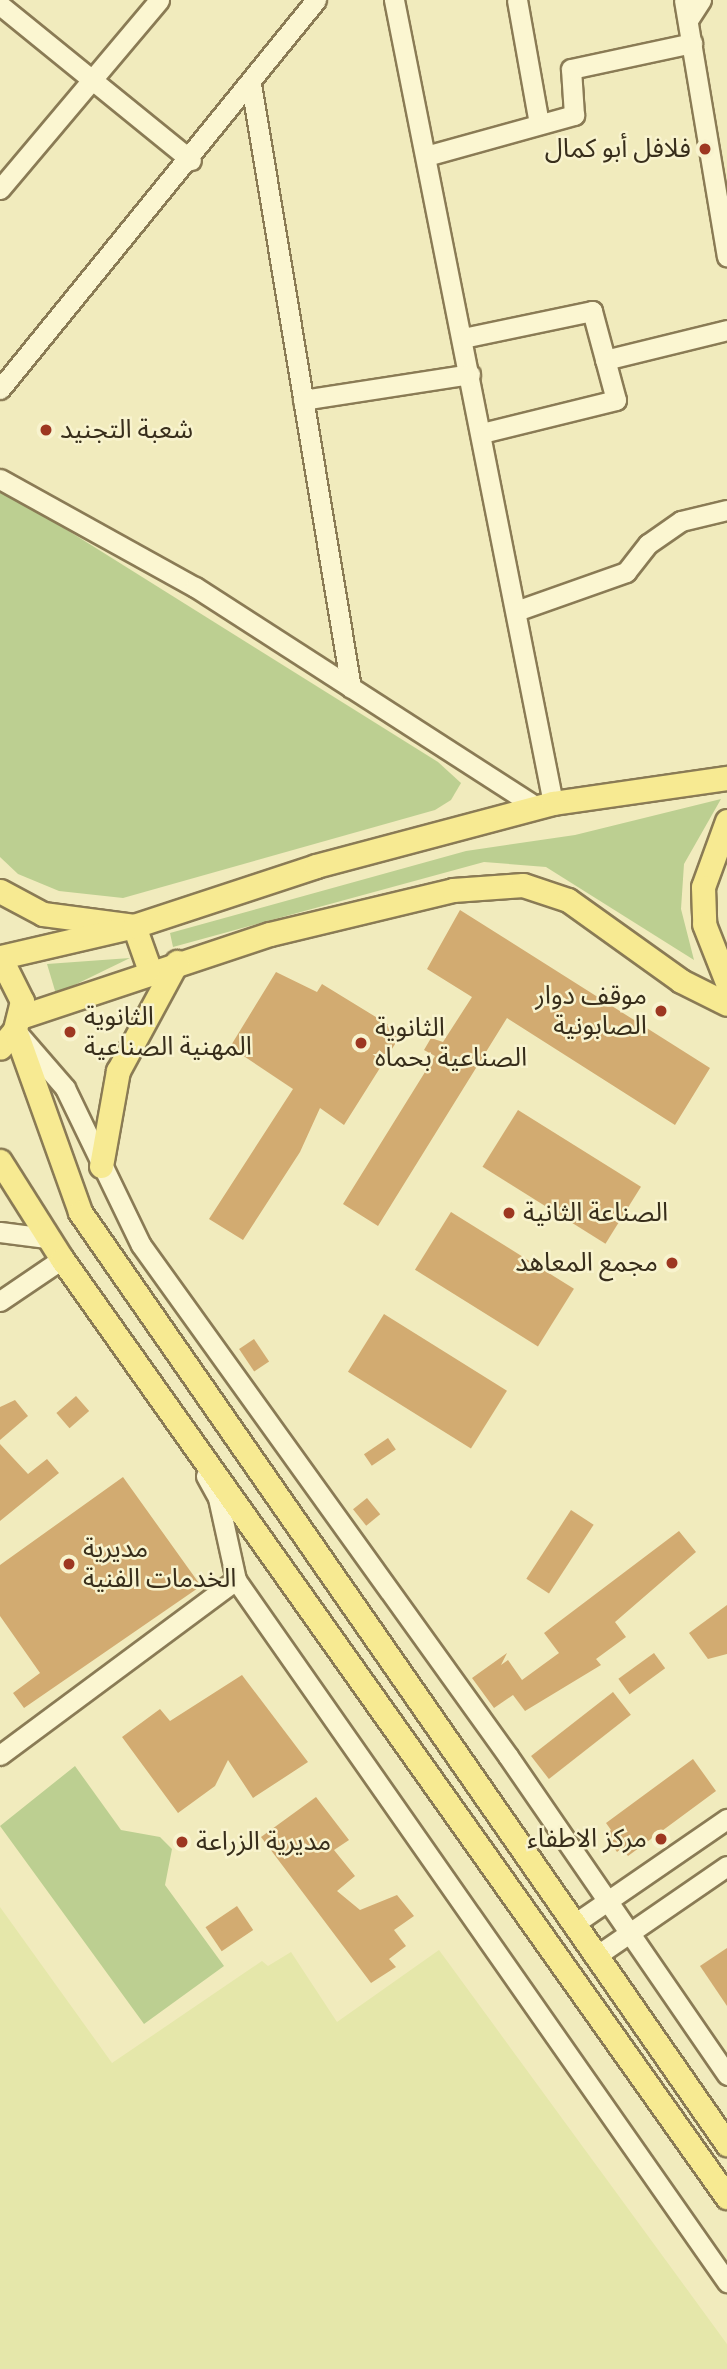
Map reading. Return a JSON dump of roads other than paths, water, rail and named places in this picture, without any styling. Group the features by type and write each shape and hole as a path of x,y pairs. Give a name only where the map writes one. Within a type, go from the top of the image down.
{"main road":[{"path":"727,778 545,805 316,866 134,926 1,957 19,984 18,1024 80,1212 727,2144"},
{"path":"727,821 703,887 704,925 727,982"},
{"path":"0,1048 18,1024 177,962 453,890 523,885 568,900 681,981 727,1004"},
{"path":"0,891 43,914 134,926"},
{"path":"134,926 150,971"},
{"path":"101,1166 118,1071 177,962"},
{"path":"0,1161 19,1198 47,1238 727,2197"},
{"path":"0,1182 19,1198"}],"street":[{"path":"0,189 95,80 159,0"},
{"path":"0,389 191,160 316,0"},
{"path":"394,0 516,611 545,805"},
{"path":"517,0 539,124"},
{"path":"684,0 727,256"},
{"path":"688,20 701,0"},
{"path":"0,5 191,160"},
{"path":"426,156 574,115 571,69 691,43"},
{"path":"251,84 351,688"},
{"path":"463,338 592,311 616,400 482,433"},
{"path":"605,360 727,330"},
{"path":"303,400 470,374"},
{"path":"0,479 195,587 351,688 545,805"},
{"path":"516,611 626,572 648,544 681,522 727,510"},
{"path":"18,1024 65,1088 141,1245 608,1898 727,2075"},
{"path":"0,1232 47,1238"},
{"path":"0,1301 62,1259"},
{"path":"168,1408 218,1498 236,1580 727,2282"},
{"path":"0,1755 236,1580"},
{"path":"574,1924 608,1898 727,1819"},
{"path":"596,1956 727,1866"}],"place":[{"name":"فلافل أبو كمال","path":"705,149"},
{"name":"شعبة التجنيد","path":"46,430"},
{"name":"موقف دوار الصابونية","path":"661,1011"},
{"name":"الثانوية المهنية الصناعية","path":"70,1032"},
{"name":"الثانوية الصناعية بحماه","path":"361,1043"},
{"name":"الصناعة الثانية","path":"509,1213"},
{"name":"مجمع المعاهد","path":"672,1263"},
{"name":"مديرية الخدمات الفنية","path":"69,1564"},
{"name":"مركز الاطفاء","path":"661,1839"},
{"name":"مديرية الزراعة","path":"182,1842"}]}
